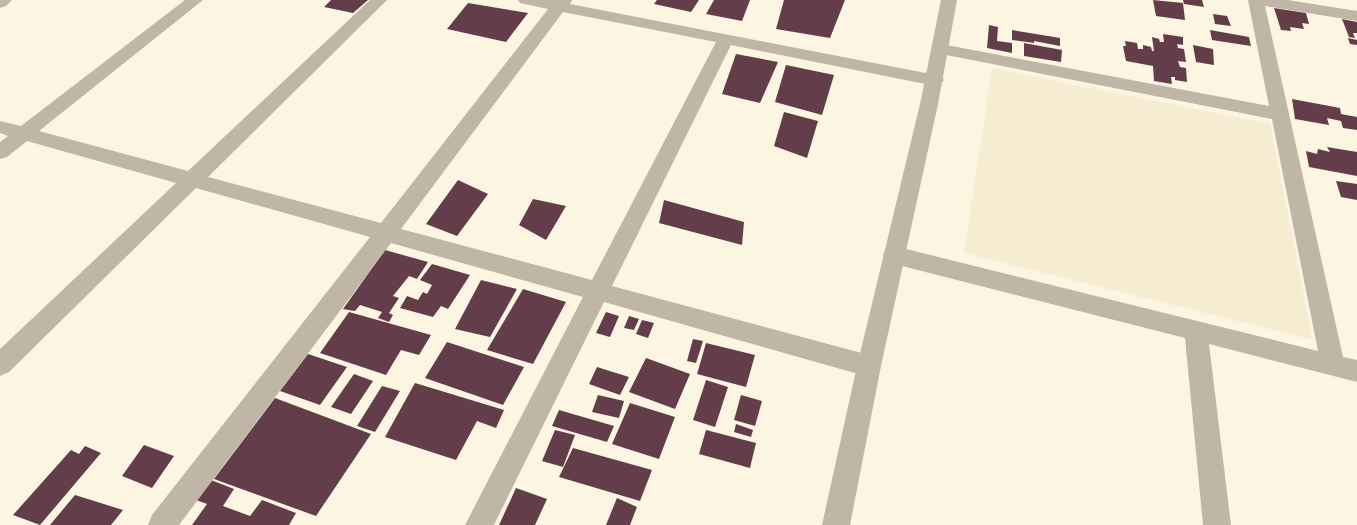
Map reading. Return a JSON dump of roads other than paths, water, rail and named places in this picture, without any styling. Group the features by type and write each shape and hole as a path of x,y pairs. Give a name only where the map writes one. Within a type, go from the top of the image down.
{"street":[{"path":"0,152 195,0"},
{"path":"0,365 379,0"},
{"path":"526,0 562,3 726,39 935,80"},
{"path":"836,525 869,366 935,80 949,0"},
{"path":"1333,365 1279,114 1257,0 1357,16"},
{"path":"162,525 562,3"},
{"path":"478,525 726,39"},
{"path":"941,49 1279,114"},
{"path":"0,127 598,290 869,366"},
{"path":"894,255 1357,371"},
{"path":"1196,331 1217,525"}]}
